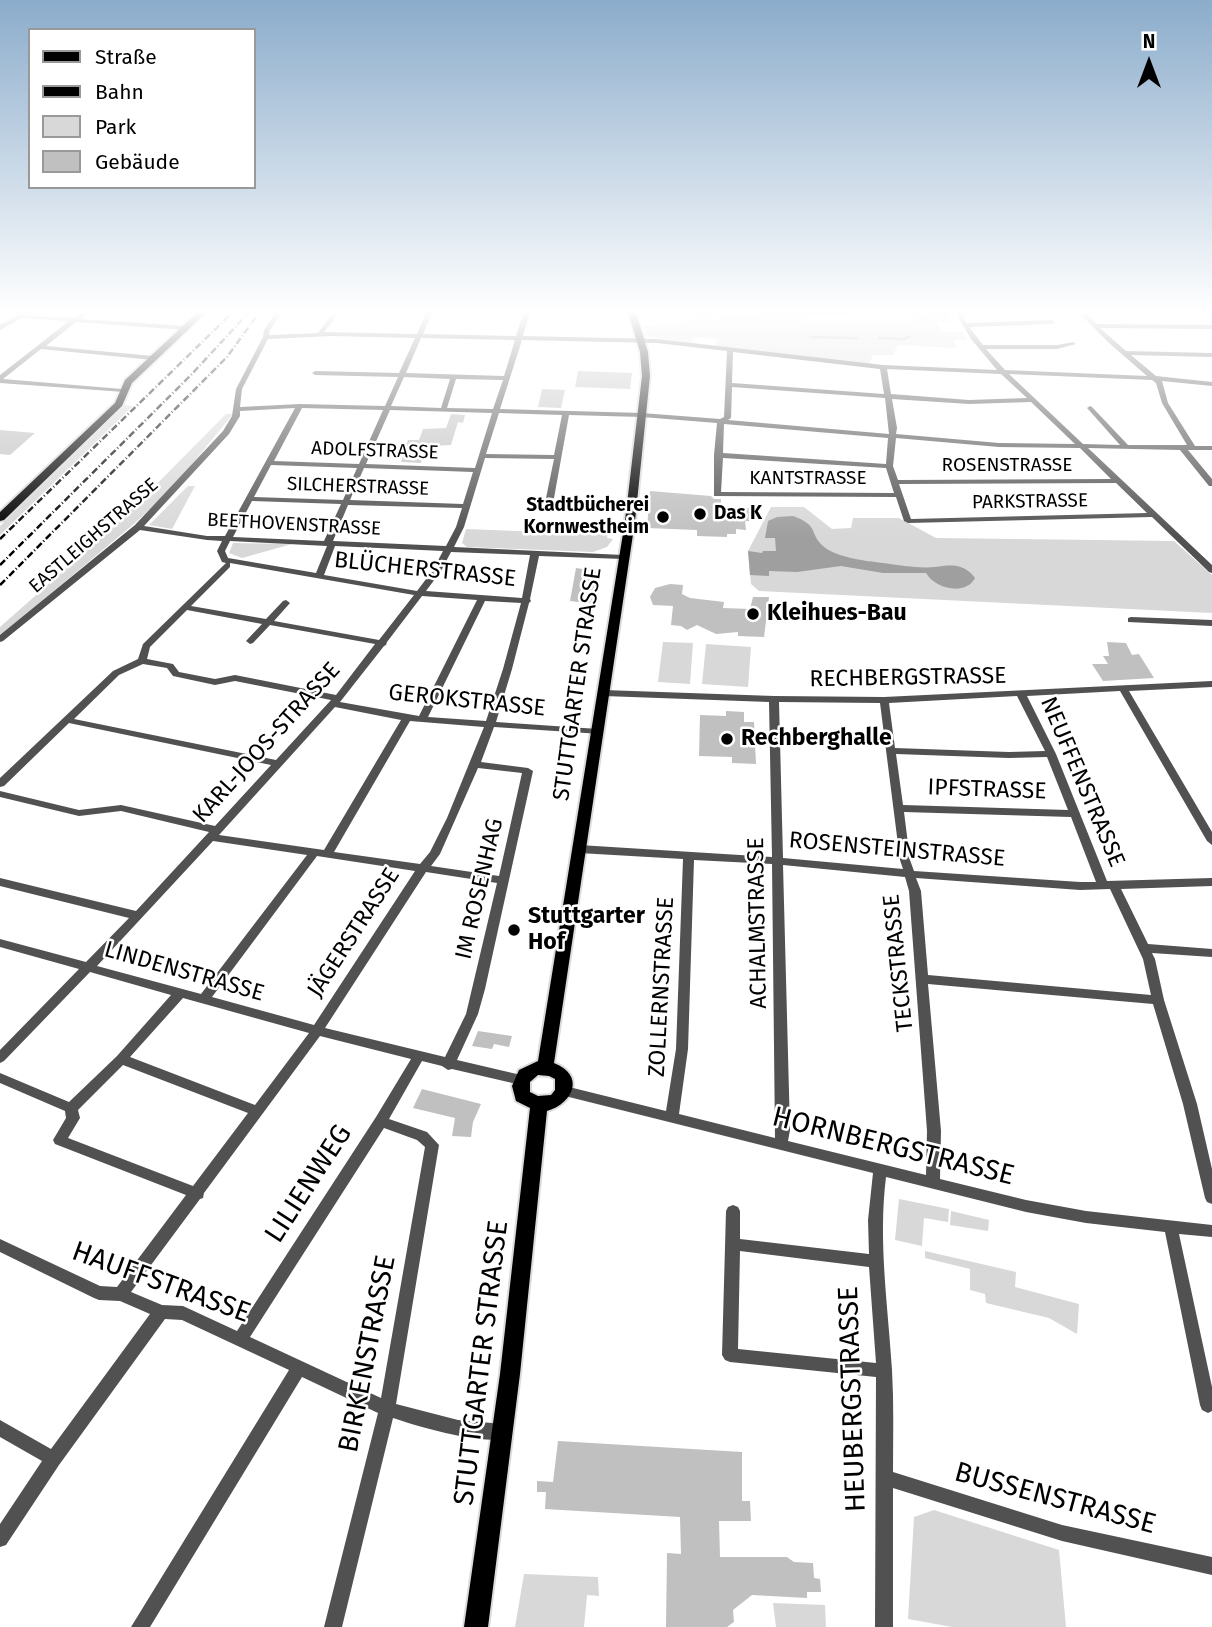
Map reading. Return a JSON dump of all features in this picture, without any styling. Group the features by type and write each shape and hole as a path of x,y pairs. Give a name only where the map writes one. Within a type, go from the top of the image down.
{"main road":[{"path":"0,518 119,404 122,391 128,385"},
{"name":"STUTTGARTER STRASSE","path":"545,1068 604,693 645,385"},
{"path":"545,1068 562,1075 566,1083 565,1091 555,1101 539,1104 522,1096 519,1088 521,1080 530,1070 545,1068"},
{"name":"STUTTGARTER STRASSE","path":"476,1627 503,1432 539,1104"}],"street":[{"path":"49,385 122,391"},
{"name":"EASTLEIGHSTRASSE","path":"0,639 138,527 233,423 241,385"},
{"path":"319,577 344,502 399,385"},
{"path":"443,411 451,385"},
{"name":"KARL-JOOS-STRASSE","path":"0,1058 6,1044 89,967 138,916 335,701 383,643 437,571 460,527 506,385"},
{"path":"889,466 718,455 730,385 969,402 1032,400"},
{"path":"886,385 893,434 889,466 899,495"},
{"path":"1016,385 1212,570"},
{"path":"1159,385 1165,403 1192,447"},
{"path":"229,538 300,406"},
{"path":"238,409 300,406 642,415 999,445 1212,448"},
{"path":"1090,408 1125,446"},
{"path":"550,498 566,413"},
{"path":"1182,447 1212,484"},
{"name":"KANTSTRASSE","path":"718,455 717,494 899,495"},
{"path":"484,456 558,457"},
{"name":"ADOLFSTRASSE","path":"271,463 479,470"},
{"name":"ROSENSTRASSE","path":"894,482 1119,481"},
{"name":"PARKSTRASSE","path":"899,495 908,521 1153,515"},
{"name":"SILCHERSTRASSE","path":"250,499 466,506"},
{"name":"BEETHOVENSTRASSE","path":"138,527 207,538 623,557"},
{"name":"BLÜCHERSTRASSE","path":"229,538 221,551 225,560 419,593 527,601"},
{"name":"JÄGERSTRASSE","path":"121,1294 317,1031 422,869 435,854 491,725 527,601 535,553"},
{"path":"1199,558 1212,556"},
{"path":"0,784 116,673 142,661 146,646 227,565"},
{"path":"422,719 482,598"},
{"path":"250,641 286,603"},
{"path":"185,607 383,643"},
{"path":"1131,620 1212,623"},
{"name":"GEROKSTRASSE","path":"142,661 170,666 176,674 215,682 235,678 407,718 598,732"},
{"name":"RECHBERGSTRASSE","path":"604,693 884,700 1212,684"},
{"path":"1123,688 1212,841"},
{"name":"NEUFFENSTRASSE","path":"1021,694 1051,754 1074,814 1109,886 1145,948 1190,1104 1212,1198"},
{"name":"ACHALMSTRASSE","path":"774,699 783,1130 781,1145"},
{"name":"TECKSTRASSE","path":"884,700 905,860 915,891 924,979 934,1131 933,1183"},
{"path":"327,855 407,718"},
{"path":"67,720 277,764"},
{"path":"891,751 1051,754"},
{"name":"IM ROSENHAG","path":"448,1065 472,1014 528,771 475,764"},
{"path":"0,794 79,813 121,808 213,833 314,853 422,869 442,869 504,880"},
{"name":"IPFSTRASSE","path":"898,808 1074,814"},
{"name":"ROSENSTEINSTRASSE","path":"579,849 1109,886 1212,881"},
{"path":"204,999 314,853"},
{"name":"ZOLLERNSTRASSE","path":"673,1118 682,1049 689,856"},
{"path":"0,882 138,916"},
{"name":"LINDENSTRASSE","path":"0,943 317,1031 448,1065 521,1080"},
{"path":"1145,948 1212,953"},
{"path":"924,979 1158,1000"},
{"path":"71,1108 121,1059 181,992"},
{"name":"LILIENWEG","path":"241,1338 381,1121 418,1057"},
{"path":"121,1059 257,1111"},
{"path":"0,1078 71,1108"},
{"name":"HORNBERGSTRASSE","path":"565,1091 1054,1212 1212,1231"},
{"path":"71,1108 73,1118 60,1140 198,1194"},
{"name":"BIRKENSTRASSE","path":"333,1627 387,1409 432,1145 422,1136 381,1121"},
{"name":"HEUBERGSTRASSE","path":"880,1169 875,1217 875,1261 884,1371 884,1627"},
{"path":"733,1211 730,1355 884,1371"},
{"path":"1171,1227 1208,1405"},
{"path":"733,1244 875,1261"},
{"name":"HAUFFSTRASSE","path":"0,1245 99,1293 121,1294 161,1312 183,1313 387,1409 460,1429 503,1432"},
{"path":"0,1539 53,1459 161,1312"},
{"path":"140,1627 299,1368"},
{"path":"0,1428 53,1459"},
{"name":"BUSSENSTRASSE","path":"884,1477 1062,1533 1212,1566"}],"green space":[{"path":"125,405 133,406 0,535 0,526"},
{"path":"226,414 233,414 175,485 135,523 0,636 0,627 120,521"},
{"path":"188,486 195,486 172,529 149,525"},
{"path":"771,507 804,507 832,529 851,528 853,518 899,518 936,538 1174,541 1212,575 1212,613 759,591 751,584 748,551"},
{"path":"543,528 608,530 607,538 613,539 607,547 593,552 467,547 462,543 466,529 542,532"},
{"path":"233,543 292,544 242,558 229,553"},
{"path":"663,642 693,643 690,684 658,682"},
{"path":"706,644 751,647 748,687 702,684"},
{"path":"899,1199 949,1209 948,1222 924,1218 922,1246 895,1240"},
{"path":"951,1211 989,1220 988,1231 950,1225"},
{"path":"925,1251 1016,1272 1015,1287 1079,1304 1077,1334 1049,1318 986,1303 985,1294 970,1290 970,1269 925,1258"},
{"path":"934,1510 1059,1550 1066,1627 952,1627 908,1619 914,1517"},
{"path":"524,1574 598,1577 599,1596 587,1595 584,1627 515,1627"},
{"path":"773,1603 825,1605 826,1627 776,1627"}],"shaded area":[{"path":"793,516 810,526 823,546 840,555 913,567 957,566 967,570 975,578 971,584 958,589 936,583 926,573 883,573 841,566 797,572 769,571 769,576 750,575 748,551 776,551 775,538 765,538 768,521 777,517"}],"building":[{"path":"575,385 631,385 630,389 575,387"},
{"path":"542,389 565,390 561,408 538,407"},
{"path":"451,414 465,415 463,423 458,422 451,445 433,446 429,459 422,458 421,463 401,462 408,440 419,440 423,429 446,428"},
{"path":"0,430 35,433 10,455 0,454"},
{"name":"Das K","path":"650,491 711,496 721,499 721,507 751,508 751,521 745,521 746,530 736,529 736,534 727,534 727,537 697,536 697,530 647,528"},
{"path":"576,568 601,572 596,604 570,601"},
{"path":"670,584 683,585 682,594 690,598 724,602 723,608 750,609 753,597 769,597 764,637 738,636 738,632 716,634 697,625 687,630 671,625 673,606 653,605 650,597 655,588"},
{"path":"1107,642 1126,643 1132,655 1139,654 1154,678 1103,681 1092,664 1108,664 1103,656 1109,656"},
{"name":"Rechberghalle","path":"726,711 744,712 744,722 754,722 756,764 732,763 732,757 699,756 700,715 726,716"},
{"path":"478,1031 512,1036 509,1047 494,1044 492,1049 472,1046"},
{"path":"422,1089 481,1104 473,1122 471,1137 452,1136 455,1118 413,1108"},
{"path":"558,1441 742,1452 742,1501 750,1501 751,1521 719,1521 720,1557 787,1557 794,1562 813,1563 814,1578 820,1579 821,1592 807,1592 807,1598 752,1595 733,1610 734,1622 727,1627 666,1627 667,1553 681,1554 680,1517 545,1509 546,1492 537,1492 537,1481 553,1482"}],"railway":[{"path":"0,539 158,385"},
{"path":"0,565 181,385"},
{"path":"0,585 199,385"}],"place":[{"name":"Das K","path":"700,514"},
{"name":"Stadtbücherei Kornwestheim","path":"663,517"},
{"name":"Kleihues-Bau","path":"753,614"},
{"name":"Rechberghalle","path":"727,739"},
{"name":"Stuttgarter Hof","path":"514,930"}]}
